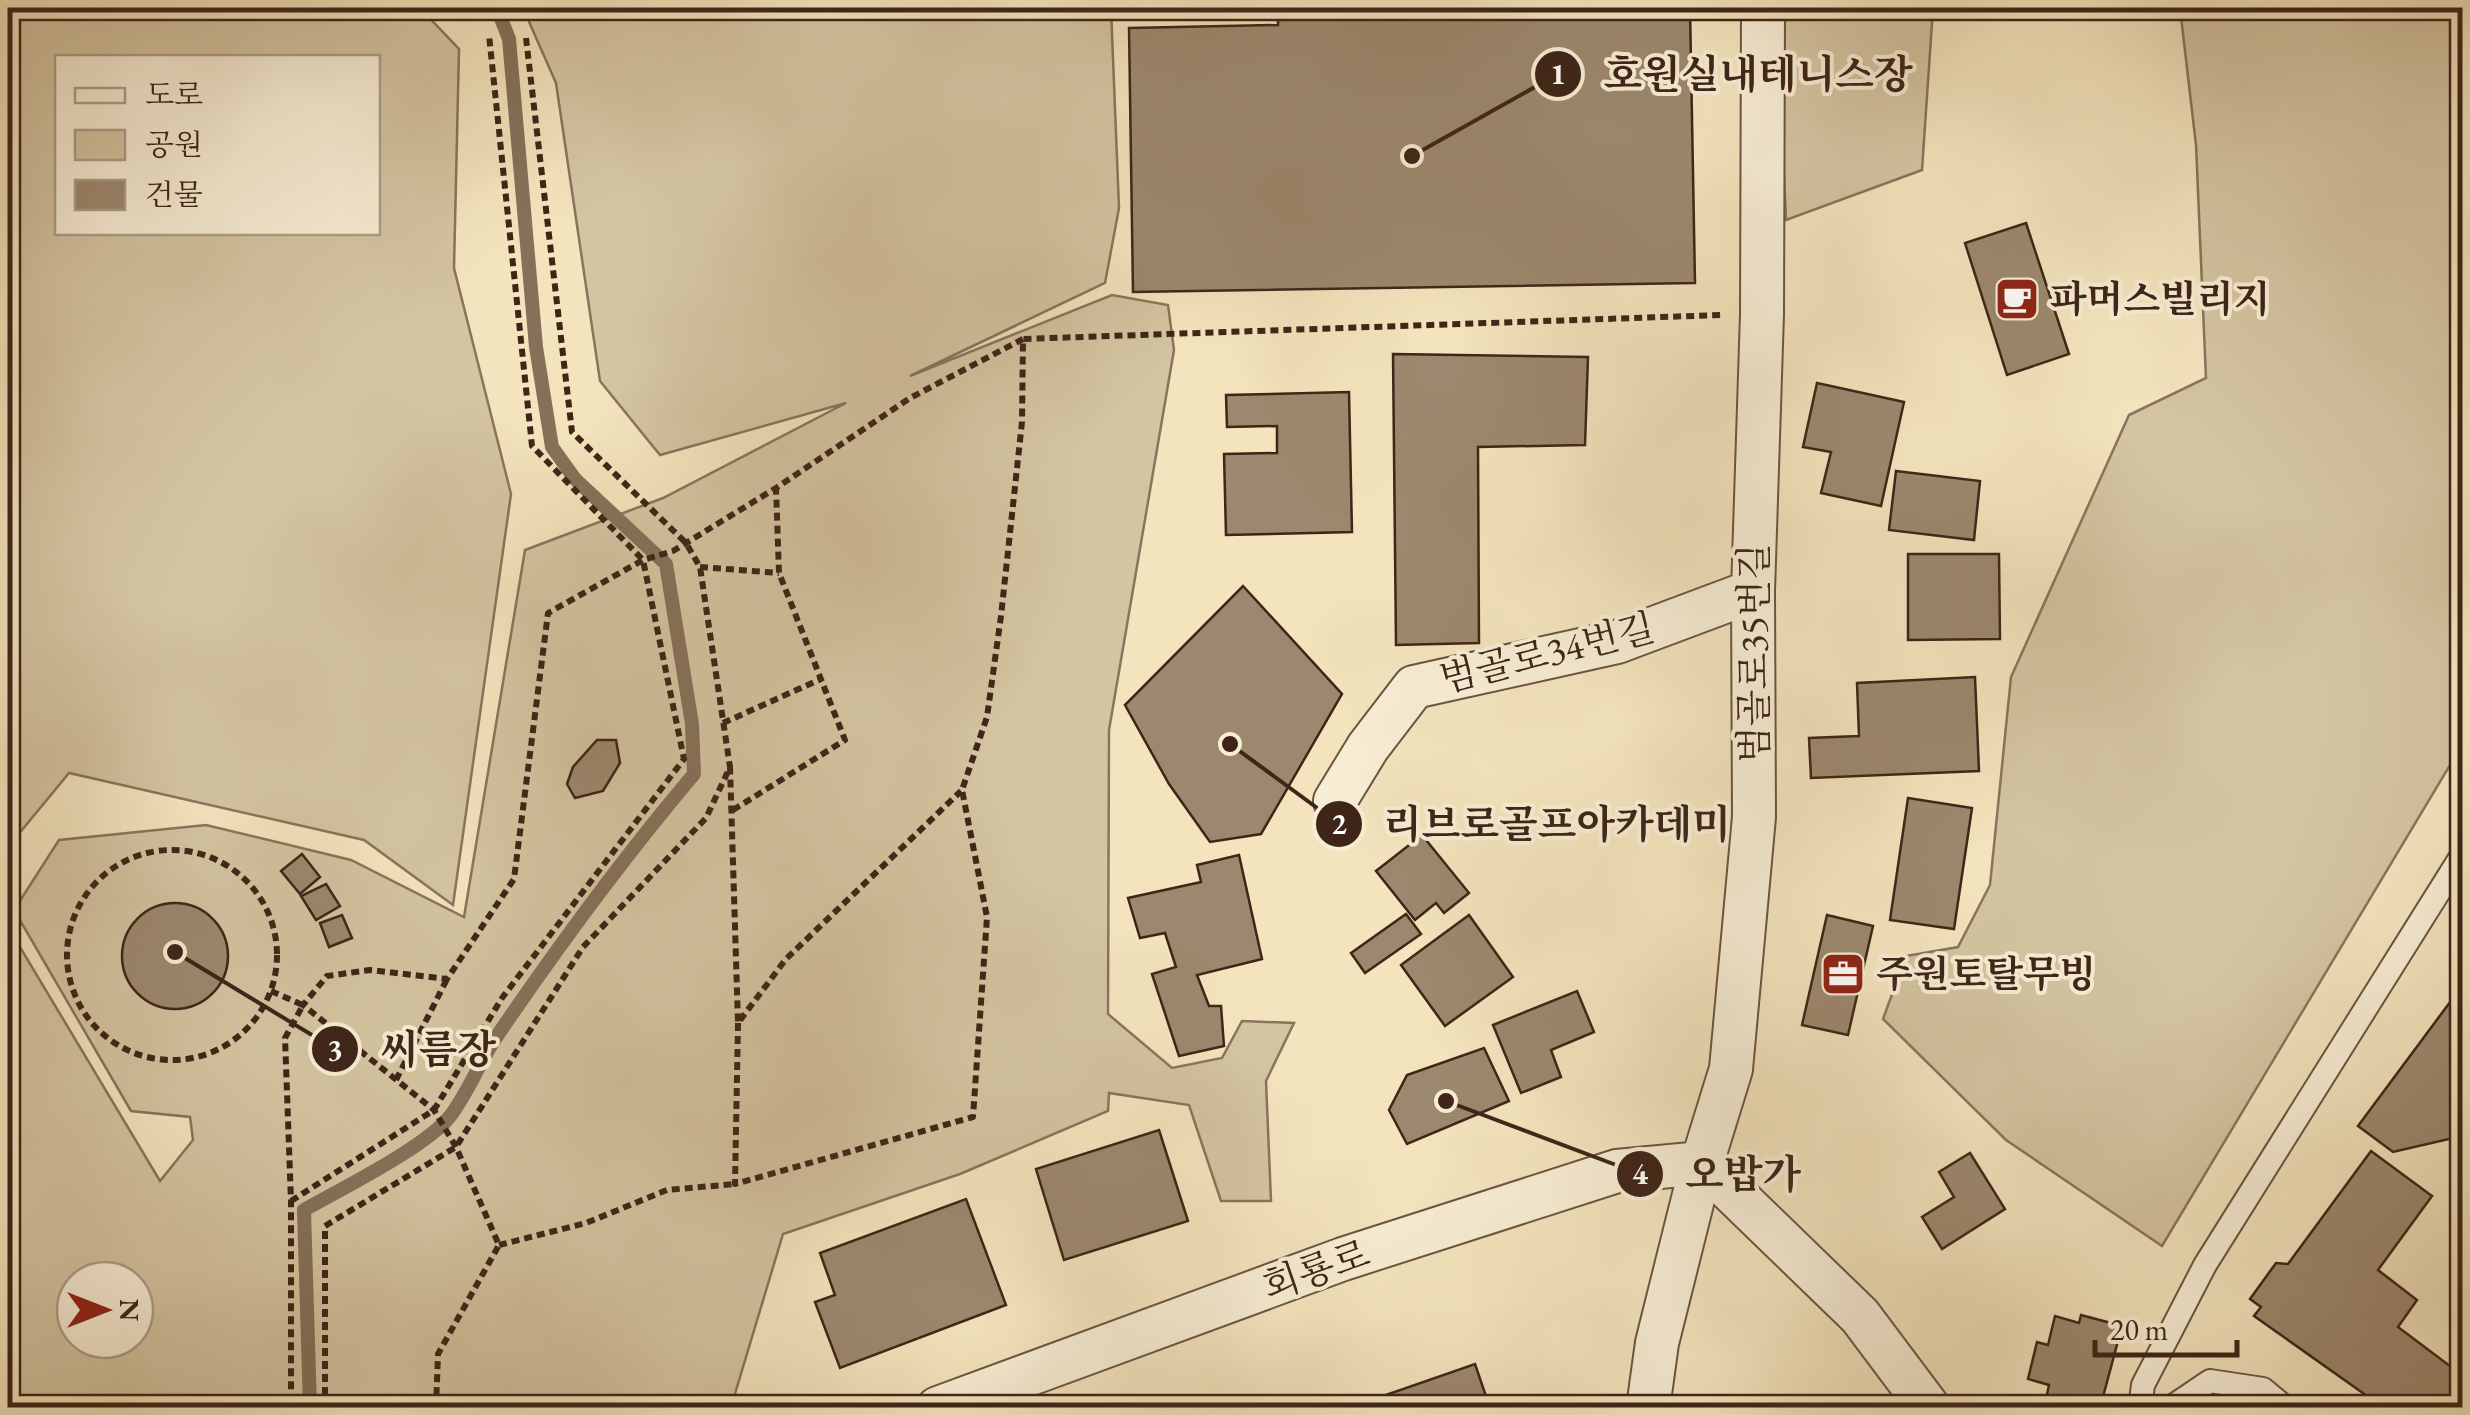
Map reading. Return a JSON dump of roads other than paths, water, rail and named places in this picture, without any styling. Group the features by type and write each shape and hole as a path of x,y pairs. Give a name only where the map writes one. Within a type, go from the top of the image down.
{"street":[{"name":"범골로35번길","path":"1648,1408 1658,1343 1702,1163 1731,1068 1752,834 1753,591 1762,314 1763,8"},
{"name":"범골로34번길","path":"1335,801 1368,746 1414,687 1617,642 1753,591"},
{"name":"회룡로","path":"938,1408 1343,1259 1617,1171 1702,1163"},
{"path":"1702,1163 1860,1316 1929,1408"}],"lane":[{"path":"2140,1408 2143,1386 2205,1265 2462,855"},
{"path":"2441,893 2462,907"},
{"path":"2170,1408 2210,1381 2263,1389 2286,1408"}],"waterway":[{"path":"310,1408 304,1210 404,1153 451,1115 491,1046 544,968 694,774 692,724 666,564 575,479 552,447 536,347 509,39 497,8"}],"place":[{"name":"호원실내테니스장","path":"1412,156"},
{"name":"파머스빌리지","path":"2017,299"},
{"name":"리브로골프아카데미","path":"1230,744"},
{"name":"씨름장","path":"175,952"},
{"name":"주원토탈무빙","path":"1843,974"},
{"name":"오밥가","path":"1446,1101"}]}
